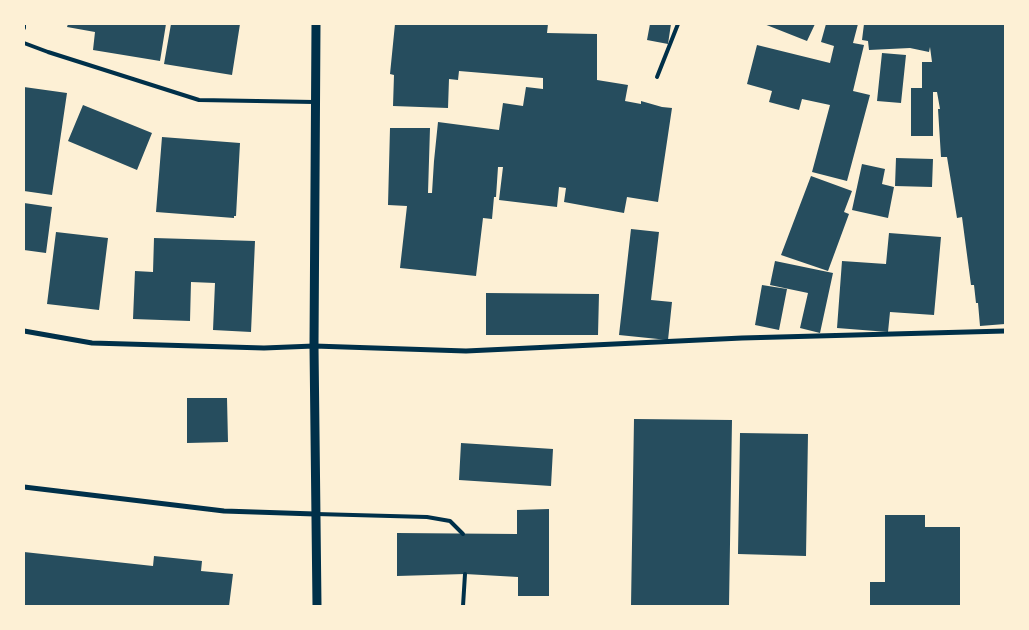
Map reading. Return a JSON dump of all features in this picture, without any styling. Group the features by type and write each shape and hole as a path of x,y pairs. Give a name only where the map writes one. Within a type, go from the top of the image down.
{"street":[{"path":"316,24 314,102 314,346 317,606"},
{"path":"24,331 92,343 264,348 314,346 466,351 742,338 1005,332"},
{"path":"24,487 224,511 315,514"}],"lane":[{"path":"657,77 678,24"},
{"path":"24,43 199,100 314,102"},
{"path":"315,514 428,517 450,522 462,534"},
{"path":"463,606 465,574"}],"building":[{"path":"68,24 166,24 160,61 93,50 95,32 67,27"},
{"path":"171,24 240,24 232,75 164,64"},
{"path":"395,24 548,24 547,33 597,34 597,80 628,85 625,101 641,104 641,101 672,108 658,202 627,197 624,213 564,202 566,188 559,187 557,207 499,200 503,167 498,167 492,219 483,218 476,276 400,268 407,206 388,205 390,128 430,128 428,193 432,193 438,122 499,130 503,103 523,106 526,87 543,89 543,78 459,71 458,80 449,79 448,108 393,106 394,75 390,74"},
{"path":"650,24 671,24 668,44 647,40"},
{"path":"764,24 815,24 807,41"},
{"path":"826,24 858,24 853,43 864,45 853,91 870,95 847,181 812,172 830,105 802,99 799,110 769,102 772,91 747,84 757,45 830,63 834,46 821,42"},
{"path":"864,24 1005,24 1005,324 980,326 978,303 976,303 974,285 971,285 962,217 957,218 947,157 941,157 938,109 940,109 937,92 933,92 933,136 911,136 911,88 922,88 922,62 932,62 930,47 929,52 910,48 869,50 868,41 862,40"},
{"path":"882,53 906,55 901,103 877,101"},
{"path":"24,87 67,93 52,195 24,191"},
{"path":"83,105 152,133 137,170 68,141"},
{"path":"162,137 240,143 236,216 234,218 156,212"},
{"path":"896,158 933,159 932,187 895,186"},
{"path":"862,164 885,169 882,184 894,187 888,218 852,210"},
{"path":"811,176 852,191 844,212 849,214 828,271 781,255"},
{"path":"24,203 52,207 46,253 24,250"},
{"path":"631,229 659,232 651,300 672,302 668,340 619,335"},
{"path":"56,232 108,238 99,310 47,304"},
{"path":"889,233 941,237 934,315 890,312 888,332 837,328 842,261 886,264"},
{"path":"154,238 255,241 251,332 213,330 215,283 191,282 190,321 133,319 135,271 153,272"},
{"path":"775,261 833,273 820,333 800,328 808,293 770,285"},
{"path":"762,285 787,289 779,330 755,325"},
{"path":"486,293 599,294 598,335 486,335"},
{"path":"187,398 227,398 228,442 187,443"},
{"path":"634,419 732,420 729,606 631,606"},
{"path":"740,433 808,434 806,556 738,554"},
{"path":"461,443 553,449 551,486 459,480"},
{"path":"549,509 549,596 518,596 518,577 465,574 397,576 397,533 517,534 517,510"},
{"path":"885,515 925,515 925,527 960,527 960,606 870,606 870,582 885,582"},
{"path":"24,552 153,566 154,556 202,561 201,571 233,574 229,606 24,606"}]}
